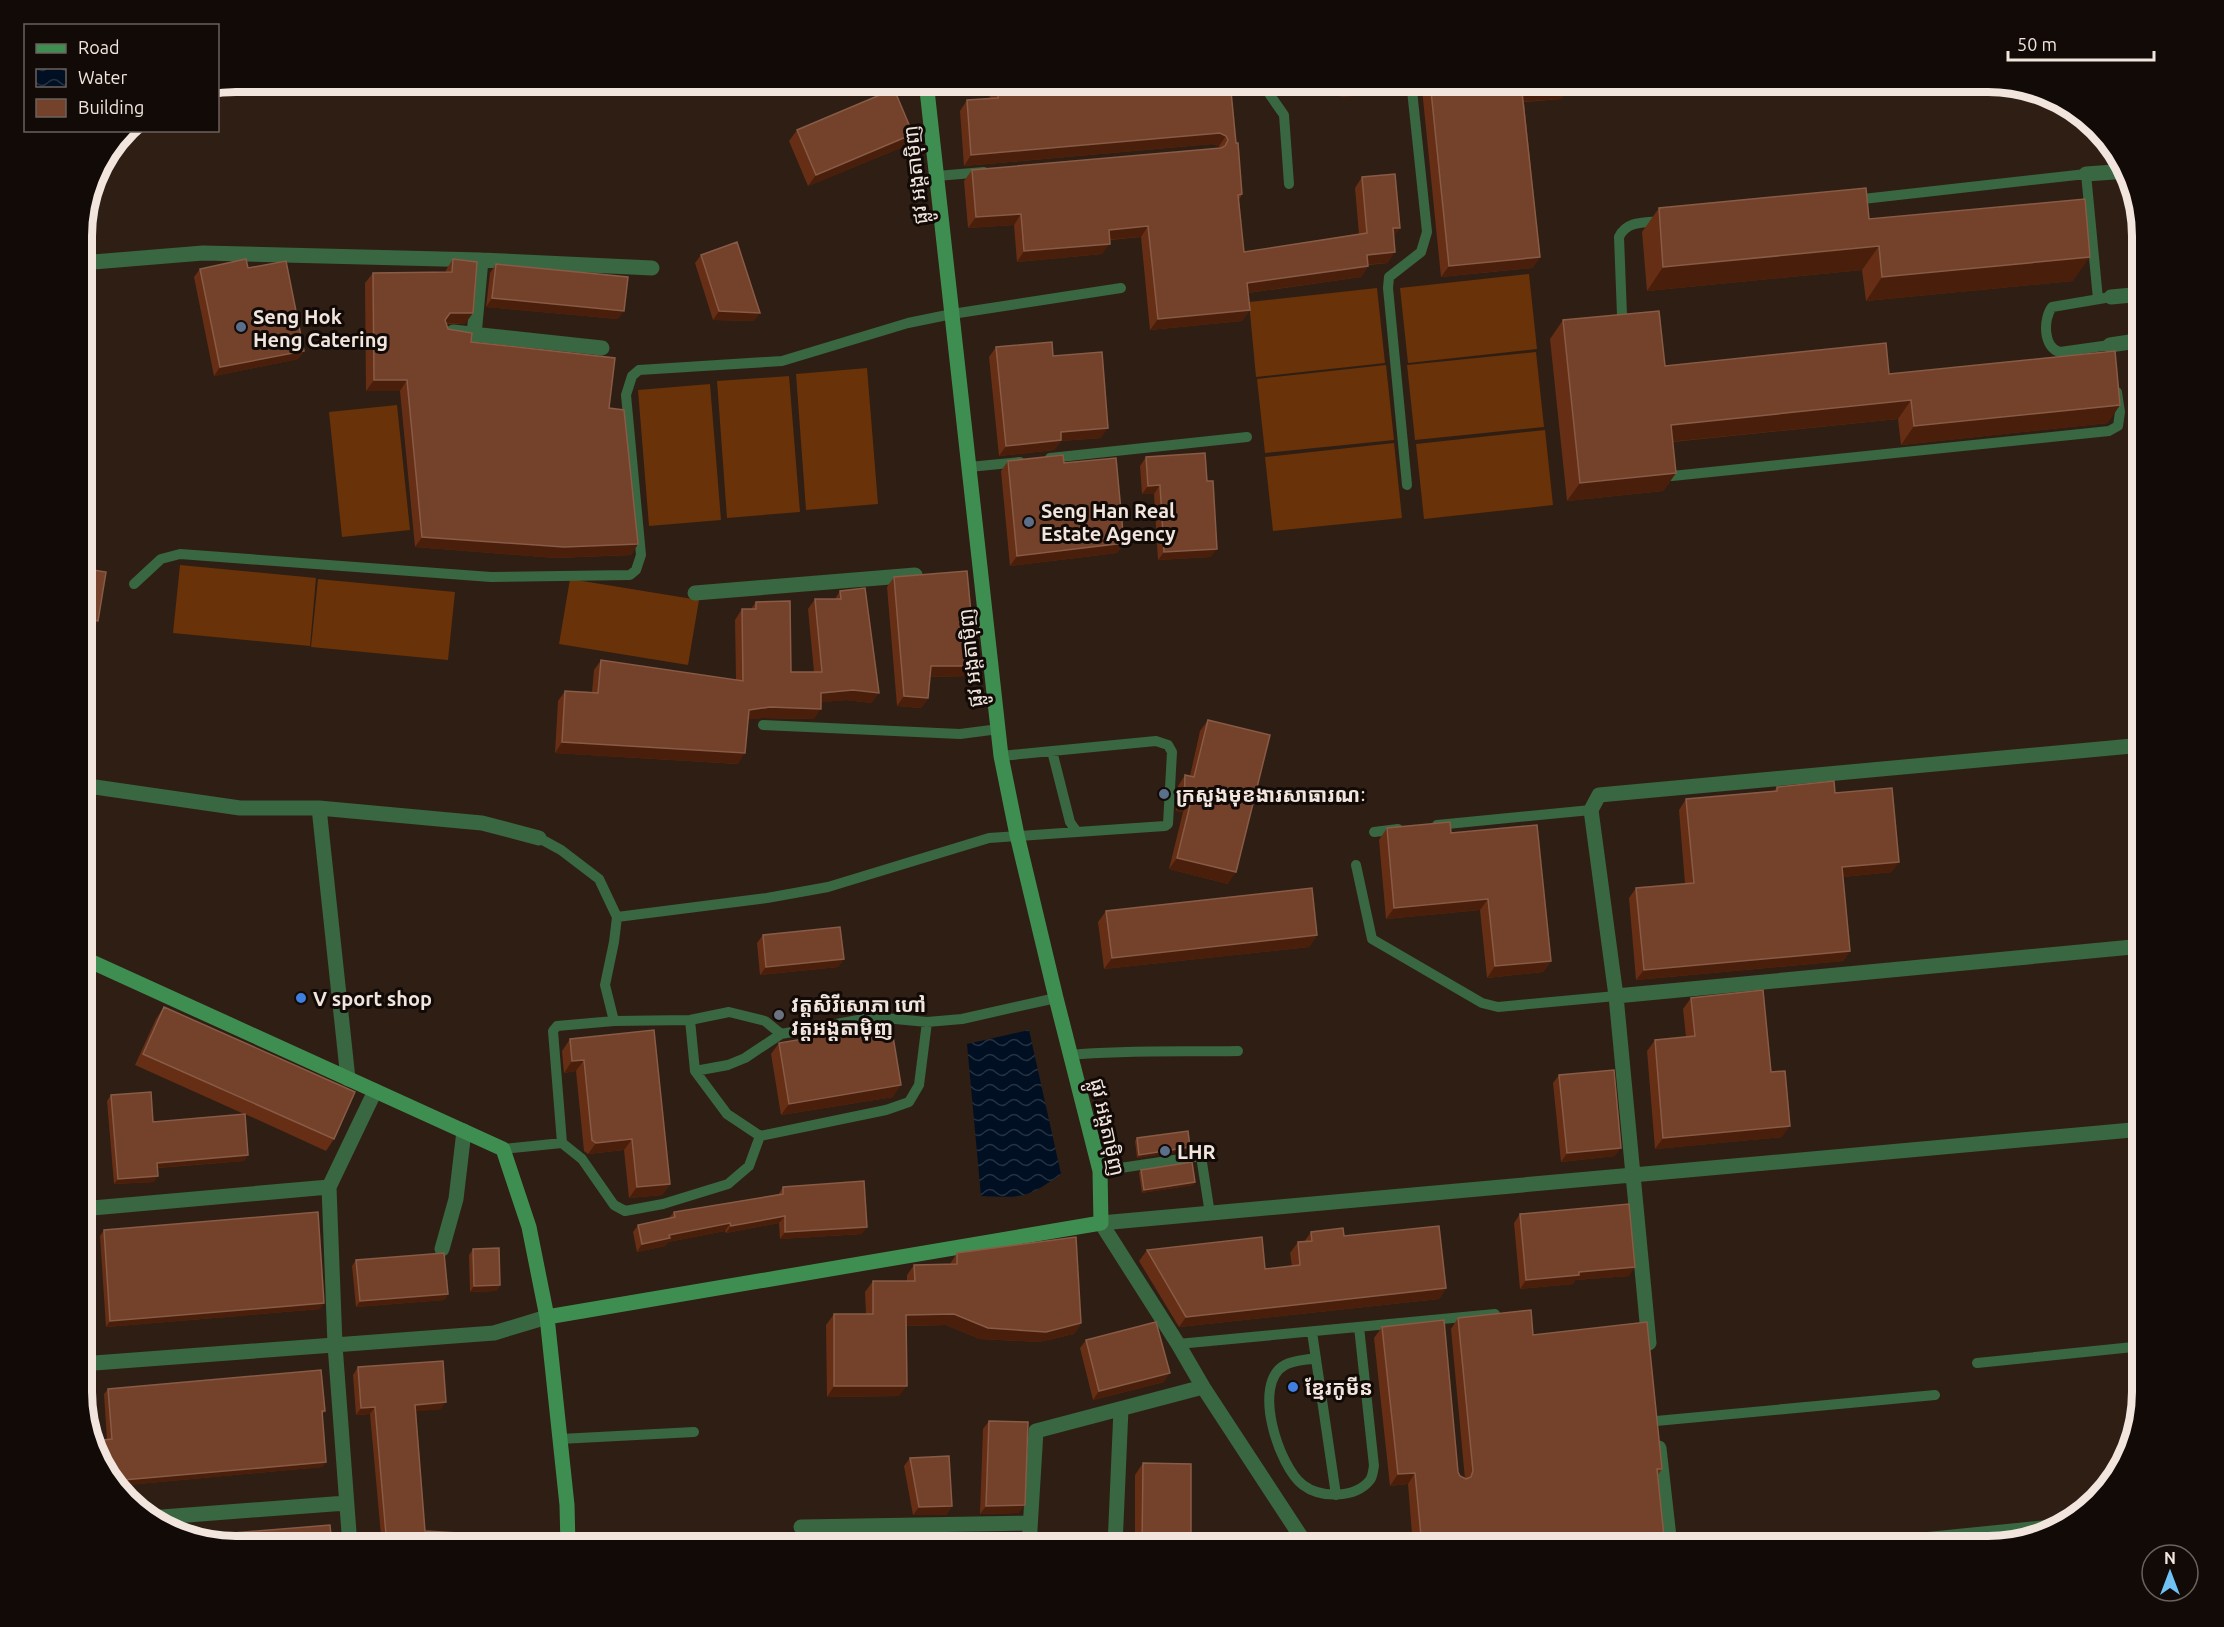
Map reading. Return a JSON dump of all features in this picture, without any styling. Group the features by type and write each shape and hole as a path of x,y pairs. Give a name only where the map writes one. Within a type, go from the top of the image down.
{"street":[{"name":"ផ្លូវ អង្តតាម៉ិញ","path":"927,92 969,467 975,571 1002,756 1017,835 1100,1171 1101,1222"},
{"path":"2086,174 2118,172"},
{"path":"92,262 203,254 481,260 652,268"},
{"path":"474,334 481,260"},
{"path":"2105,298 2132,295"},
{"path":"447,332 602,348"},
{"path":"2110,345 2132,342"},
{"path":"695,593 933,574"},
{"path":"1651,1362 1616,996 1591,810 1599,795 2132,746"},
{"path":"92,787 240,808 319,808 482,823 539,838"},
{"path":"319,808 348,1079"},
{"path":"1616,996 2132,947"},
{"path":"92,962 503,1149 529,1227 547,1317 567,1505 568,1536"},
{"path":"349,1536 335,1345 329,1187 375,1090"},
{"path":"92,1363 494,1333 547,1317 1101,1222 2132,1130"},
{"path":"442,1249 456,1199 464,1131"},
{"path":"92,1208 329,1187"},
{"path":"1101,1222 1179,1344 1203,1387 1300,1536"},
{"path":"1029,1536 1036,1431 1203,1387"},
{"path":"1115,1536 1120,1408"},
{"path":"1656,1415 1669,1536"},
{"path":"165,1517 346,1503"},
{"path":"801,1527 1030,1523"},
{"path":"1962,1536 2031,1529"}],"lane":[{"path":"1268,92 1284,115 1289,184"},
{"path":"1407,485 1388,288 1389,277 1421,252 1427,232 1412,92"},
{"path":"937,176 994,171"},
{"path":"1672,476 2109,431 2118,426 2120,419 2110,345 2060,352 2053,351 2049,346 2046,318 2052,307 2105,298 2086,174 1841,201"},
{"path":"1622,315 1619,237 1622,230 1630,224 1670,220"},
{"path":"134,584 161,559 180,554 491,577 630,575 636,570 641,555 626,395 628,384 639,370 782,361 908,323 1122,288"},
{"path":"969,467 1247,437"},
{"path":"763,725 960,734 999,729"},
{"path":"617,916 767,898 828,888 989,838 1168,824 1172,752 1168,746 1156,741 1002,756"},
{"path":"1052,751 1070,822 1077,832"},
{"path":"1431,826 1591,810"},
{"path":"1374,832 1408,828"},
{"path":"539,838 561,850 599,879 617,916 606,985 614,1021"},
{"path":"1356,865 1372,939 1482,1003 1498,1007 1616,996"},
{"path":"695,1071 736,1062 781,1034 873,1017 927,1022 962,1018 1056,998"},
{"path":"562,1143 553,1031 557,1026 614,1021 690,1020 729,1012 765,1021 781,1034"},
{"path":"690,1020 695,1071 727,1114 760,1136 886,1110 909,1101 919,1085 927,1022"},
{"path":"1071,1055 1106,1052 1163,1053 1238,1050"},
{"path":"503,1149 562,1143 582,1159 614,1205 625,1211 663,1204 728,1185 749,1166 760,1136"},
{"path":"1100,1171 1201,1156 1210,1214"},
{"path":"1179,1344 1495,1314"},
{"path":"1442,1319 1443,1331"},
{"path":"1316,1358 1285,1365 1276,1373 1271,1383 1269,1396 1271,1426 1291,1470 1301,1483 1314,1492 1336,1495 1354,1491 1370,1480 1374,1466 1359,1327"},
{"path":"1312,1332 1336,1495"},
{"path":"1977,1363 2132,1347"},
{"path":"1656,1415 1935,1395"},
{"path":"560,1439 694,1432"}],"shaded area":[{"path":"1529,274 1537,349 1408,363 1400,288"},
{"path":"1377,288 1385,363 1256,377 1249,302"},
{"path":"1536,352 1544,427 1415,440 1407,365"},
{"path":"1386,365 1394,440 1265,453 1257,379"},
{"path":"867,368 878,504 806,510 796,374"},
{"path":"789,376 800,512 727,518 717,381"},
{"path":"710,384 721,520 649,526 638,390"},
{"path":"397,405 410,530 342,537 329,412"},
{"path":"1545,430 1553,505 1424,519 1416,444"},
{"path":"1394,443 1402,518 1273,531 1265,457"},
{"path":"180,565 316,578 310,646 173,633"},
{"path":"318,579 455,592 448,660 311,647"},
{"path":"570,579 699,600 688,665 559,644"}],"water":[{"path":"1029,1030 1061,1174 1040,1188 1024,1195 981,1196 967,1044"}],"building":[{"path":"887,92 895,92 913,134 816,175 797,130"},
{"path":"997,92 1231,92 1236,143 1238,143 1242,194 1238,195 1244,252 1367,233 1362,177 1395,174 1400,228 1393,228 1395,252 1367,255 1368,266 1247,283 1250,310 1158,319 1148,226 1109,230 1110,244 1024,251 1021,214 976,217 972,170 1221,148 1228,140 1226,136 1220,133 971,155 967,100 998,98"},
{"path":"1431,92 1522,92 1540,257 1449,266"},
{"path":"1866,188 1869,219 2085,199 2090,257 1882,277 1879,246 1663,267 1659,208"},
{"path":"737,242 760,313 719,311 701,255"},
{"path":"246,259 248,268 286,261 304,351 220,367 200,269"},
{"path":"453,259 477,262 473,313 450,313 445,320 448,329 472,333 471,342 615,358 609,408 624,410 638,544 564,547 422,537 407,380 374,380 373,273 452,272"},
{"path":"496,264 628,277 624,311 492,298"},
{"path":"1659,311 1665,366 1886,343 1889,374 2115,351 2120,405 1914,426 1911,400 1671,425 1676,473 1580,483 1563,320"},
{"path":"1052,342 1053,356 1102,352 1108,428 1061,432 1061,440 1006,446 996,347"},
{"path":"1205,453 1207,481 1213,481 1217,549 1164,552 1160,485 1148,486 1146,457"},
{"path":"1063,455 1064,463 1116,458 1124,543 1017,556 1008,461"},
{"path":"92,570 106,572 98,621 92,620"},
{"path":"967,571 976,666 931,666 928,698 904,696 894,577"},
{"path":"865,588 879,693 853,690 821,693 821,709 770,707 749,710 745,753 562,742 565,691 598,693 601,660 743,681 742,609 756,609 756,602 790,601 791,672 822,672 815,599 841,599 840,591"},
{"name":"ក្រសួងមុខងារសាធារណៈ","path":"1208,720 1270,735 1236,872 1177,858 1191,801 1184,800 1185,775 1194,777"},
{"path":"1834,781 1835,793 1892,788 1899,862 1842,867 1850,951 1644,970 1636,888 1694,883 1686,799 1777,791 1777,787"},
{"path":"1450,822 1451,833 1537,825 1551,961 1495,966 1488,899 1394,908 1387,828"},
{"path":"1312,888 1317,935 1112,958 1106,911"},
{"path":"840,927 844,959 766,967 763,935"},
{"path":"1763,990 1771,1072 1785,1071 1790,1126 1663,1138 1655,1040 1695,1036 1691,998"},
{"path":"164,1007 355,1092 334,1139 143,1054"},
{"path":"891,1024 901,1085 789,1104 779,1043"},
{"path":"654,1030 670,1184 637,1187 632,1139 596,1143 592,1140 584,1060 572,1061 570,1039"},
{"path":"1614,1070 1621,1148 1567,1153 1559,1075"},
{"path":"151,1092 153,1122 245,1114 248,1155 157,1163 158,1176 118,1179 111,1095"},
{"path":"1188,1131 1190,1147 1139,1155 1137,1138"},
{"path":"1192,1162 1195,1182 1144,1190 1141,1170"},
{"path":"864,1181 867,1227 785,1232 785,1216 731,1226 730,1223 669,1235 670,1238 642,1244 638,1225 675,1217 674,1212 783,1194 783,1187"},
{"path":"1629,1204 1635,1267 1526,1280 1520,1214"},
{"path":"318,1212 324,1303 110,1321 104,1230"},
{"path":"1439,1226 1446,1288 1186,1317 1147,1250 1262,1237 1265,1269 1300,1265 1298,1242 1312,1241 1311,1232 1343,1228 1344,1236"},
{"path":"1076,1237 1081,1323 1046,1332 988,1328 954,1314 906,1315 907,1386 834,1386 834,1314 873,1314 873,1281 915,1281 914,1265 957,1264 957,1253"},
{"path":"499,1248 500,1285 474,1286 473,1249"},
{"path":"444,1253 448,1294 360,1301 356,1260"},
{"path":"1531,1310 1533,1335 1647,1322 1662,1469 1657,1469 1664,1536 1421,1536 1415,1473 1398,1474 1382,1327 1444,1320 1458,1472 1466,1479 1471,1477 1473,1471 1458,1318"},
{"path":"1156,1322 1170,1373 1099,1391 1086,1340"},
{"path":"443,1361 446,1402 415,1405 425,1531 511,1536 386,1536 375,1407 361,1408 358,1367"},
{"path":"321,1370 326,1462 123,1480 104,1449 103,1440 112,1439 108,1389"},
{"path":"989,1421 1028,1422 1025,1505 986,1506"},
{"path":"949,1456 952,1506 919,1507 910,1458"},
{"path":"1143,1463 1191,1464 1191,1536 1142,1536"},
{"path":"330,1525 331,1536 236,1536 219,1534"}],"place":[{"name":"Seng Hok Heng Catering","path":"241,327"},
{"name":"Seng Han Real Estate Agency","path":"1029,522"},
{"name":"ក្រសួងមុខងារសាធារណៈ","path":"1164,794"},
{"name":"V sport shop","path":"301,998"},
{"name":"វត្តសិរីសោភា ហៅ វត្តអង្តតាម៉ិញ","path":"779,1015"},
{"name":"LHR","path":"1165,1151"},
{"name":"ខ្មែរកូមីន","path":"1293,1387"}]}
